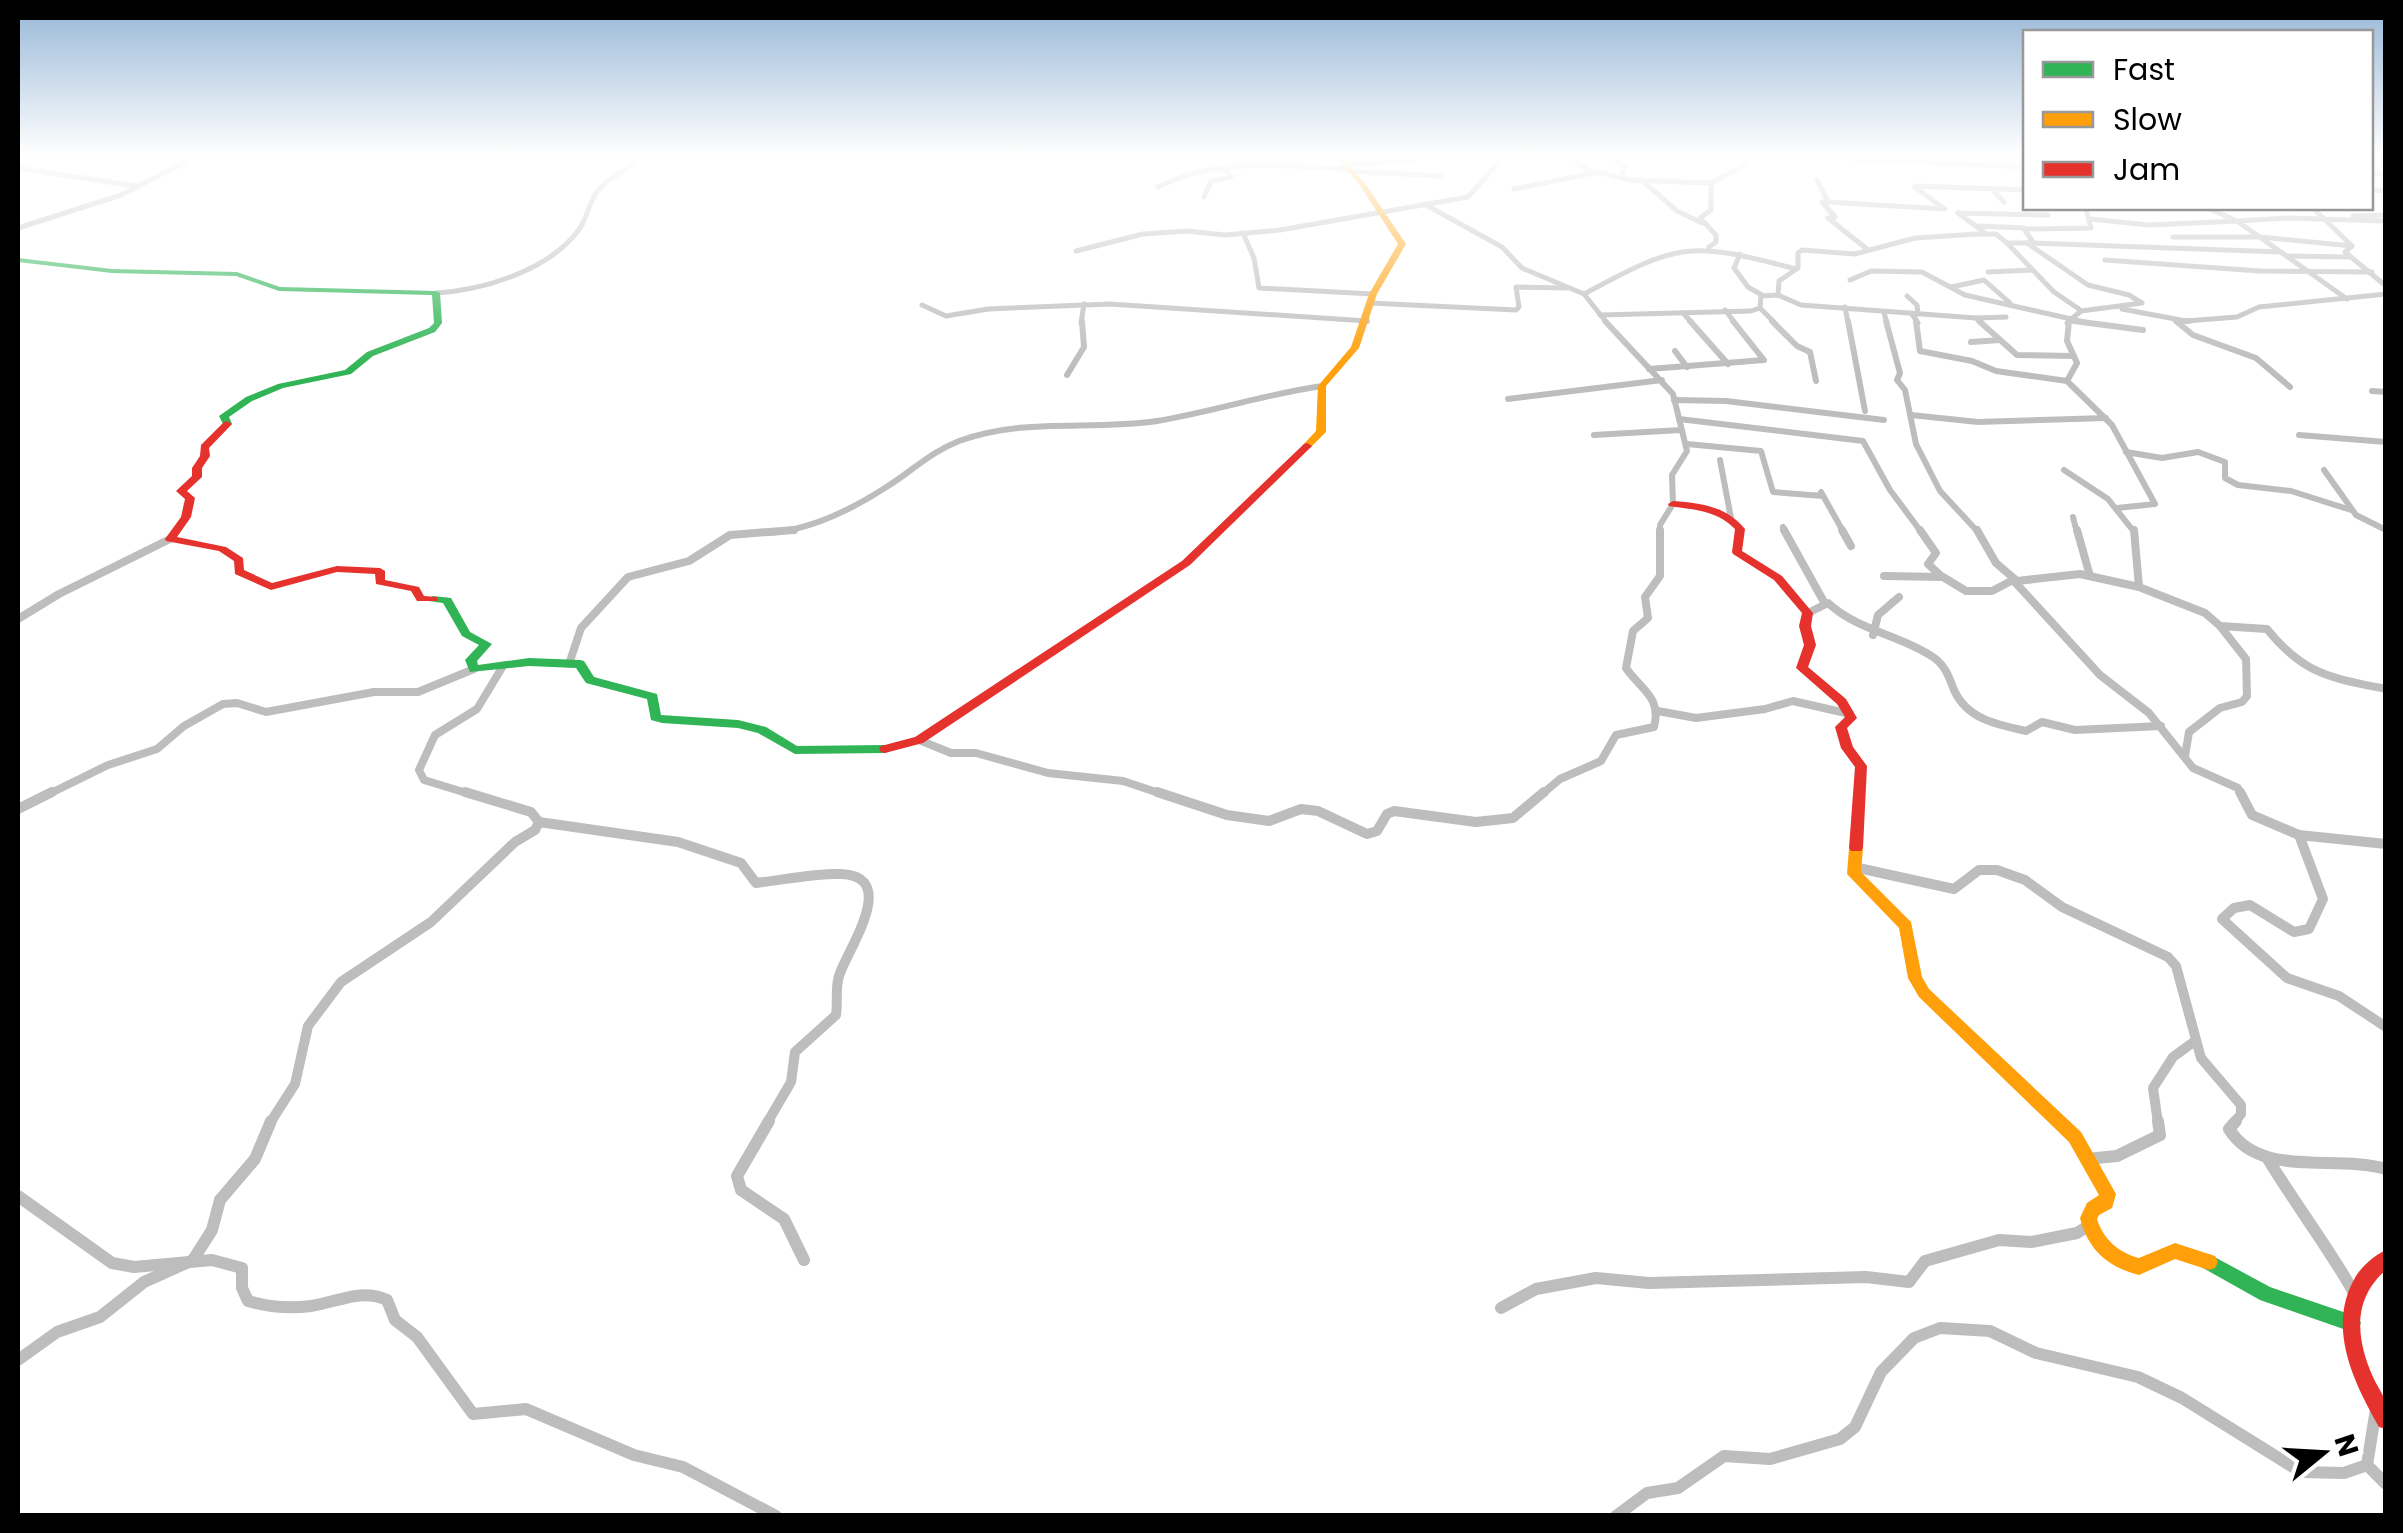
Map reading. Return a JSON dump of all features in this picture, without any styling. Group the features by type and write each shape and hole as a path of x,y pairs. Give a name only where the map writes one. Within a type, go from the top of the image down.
{"street":[{"path":"18,260 112,271 237,274 280,290 436,293 475,290 552,254 581,227"},
{"path":"1076,250 1151,233 1243,233 1301,227"},
{"path":"569,664 581,628 628,576 688,561 730,535 792,531 854,506 890,486 929,454 962,440 1030,424 1155,421 1270,393 1322,386 1352,353 1367,321 1372,298 1402,244 1391,227"},
{"path":"919,740 952,754 976,753 1058,774 1123,781 1226,815 1269,821 1294,810 1318,812 1368,834 1381,828 1386,814 1401,810 1476,822 1513,818 1560,779 1601,760 1616,734 1654,727 1658,710 1650,690 1632,678 1626,668 1633,631 1648,618 1645,596 1660,576 1660,524 1673,504 1668,484 1673,469 1686,455 1674,400 1662,380 1584,294 1522,268 1496,243 1466,227"},
{"path":"1707,227 1716,235 1716,242 1709,247"},
{"path":"1839,227 1867,249"},
{"path":"1978,227 1986,234"},
{"path":"1990,227 2090,227"},
{"path":"2244,227 2347,299"},
{"path":"2333,227 2352,246"},
{"path":"2024,228 2029,243 2088,285 2129,295 2142,303 2079,310 2070,318 2066,335 2077,363 2067,381"},
{"path":"1243,233 1254,258 1259,288 1372,298 1392,306 1414,302 1436,308 1516,310 1520,307 1516,287 1522,268"},
{"path":"1600,315 1751,311 1760,308 1779,281 1796,269 1798,252 1802,250 1854,254 1916,238 1986,234 1996,234 2079,310"},
{"path":"2173,237 2261,238 2352,246"},
{"path":"2007,243 2352,257"},
{"path":"2352,246 2344,250 2386,286"},
{"path":"1584,294 1652,256 1709,247 1796,269"},
{"path":"1740,254 1734,268 1748,287 1802,305 1976,318 2006,316"},
{"path":"1854,254 1859,265 1871,271"},
{"path":"2105,260 2372,272"},
{"path":"1988,272 2032,270"},
{"path":"1850,280 1871,271 1922,272 1962,294 2143,330"},
{"path":"1952,287 1984,280 2012,305"},
{"path":"1516,287 1572,288"},
{"path":"18,619 58,594 170,539 189,508 190,498 180,491 197,477 197,468 205,456 204,447 227,425 224,416 237,405 281,386 348,372 370,354 432,330 438,323 436,293"},
{"path":"2118,307 2175,320 2237,316 2256,308 2386,294"},
{"path":"1907,296 1917,305 1916,336 1920,351 1996,370 2067,381 2081,401 2106,418 2126,452 2132,472 2148,485 2147,492 2155,504 2117,508"},
{"path":"922,305 946,316 988,309 1084,304 1367,321"},
{"path":"1067,376 1084,347 1080,331 1084,304"},
{"path":"1844,307 1865,412"},
{"path":"1760,308 1797,346 1810,352 1816,381"},
{"path":"1649,369 1764,360 1724,310"},
{"path":"1682,313 1728,364"},
{"path":"1884,313 1900,373 1897,380 1905,390 1916,444 1940,491 1974,524 1986,551 2100,675 2161,726 2199,772 2240,790 2252,815 2299,834 2386,844"},
{"path":"1976,318 2020,356 2074,356"},
{"path":"2175,320 2196,336 2256,358 2290,387"},
{"path":"1971,342 2000,340"},
{"path":"1675,351 1687,367"},
{"path":"1508,399 1662,380"},
{"path":"18,809 108,765 157,748 184,726 223,704 237,703 266,712 374,692 418,692 474,668 529,662 580,664 590,680 653,697 654,717 718,720 752,727 795,750 895,748 919,740 1214,540 1321,432 1322,386"},
{"path":"2372,391 2386,392"},
{"path":"1674,400 1726,401 1884,420"},
{"path":"1911,415 1978,422 2106,418"},
{"path":"1679,419 1864,441 1884,482 1934,548 1936,553 1928,564 1966,591 1992,591 2012,580 2073,574 2139,587 2205,613 2246,659 2247,696 2242,702 2220,708 2188,732 2185,756"},
{"path":"1594,435 1681,430"},
{"path":"2298,435 2386,442"},
{"path":"1686,444 1760,451 1773,492 1821,493 1851,546"},
{"path":"2126,452 2160,458 2201,453 2225,462 2224,478 2234,484 2291,490 2350,510 2369,524 2386,530"},
{"path":"1720,460 1731,518 1740,530 1736,552 1778,578 1808,614"},
{"path":"2064,470 2098,490 2131,524 2138,543 2135,551 2139,587"},
{"path":"2324,470 2350,510"},
{"path":"1673,504 1712,509 1731,518"},
{"path":"2074,517 2090,576"},
{"path":"1782,527 1795,553 1821,588 1824,602 1874,636 1932,656 1944,666 1967,709 2026,731 2042,722 2075,730 2161,726"},
{"path":"170,539 222,549 239,560 239,572 271,587 337,569 380,571 380,582 415,589 421,599 447,600 466,634 486,644 471,660 474,668"},
{"path":"1884,576 1944,578"},
{"path":"1874,636 1878,614 1899,597"},
{"path":"1824,602 1808,614 1805,626 1810,645 1802,668 1842,702 1850,714"},
{"path":"2220,626 2265,628 2322,676 2386,688"},
{"path":"503,666 478,709 435,735 419,770 424,780 531,812 539,822 678,842 742,863 756,882 845,874 856,876 867,887 869,911 838,978 836,1015 795,1052 791,1082 736,1176 741,1190 784,1219 804,1260"},
{"path":"1658,710 1696,718 1766,709 1793,700 1850,714"},
{"path":"1850,714 1840,733 1862,769 1854,867 1858,880 1906,926 1914,978 1924,994 2075,1137 2108,1199 2091,1206 2088,1226 2113,1256 2129,1266 2151,1266 2175,1250 2191,1254 2266,1294 2352,1323"},
{"path":"18,1360 57,1332 84,1326 135,1288 194,1260 212,1230 220,1200 256,1160 272,1121 295,1084 308,1026 328,998 342,982 431,922 515,842 535,830 539,822"},
{"path":"2299,834 2323,899 2313,926 2294,932 2260,909 2242,905 2225,914 2222,922 2286,978 2339,996 2386,1027"},
{"path":"1854,867 1954,889 1979,870 1998,870 2025,880 2062,907 2168,957 2178,975 2194,1041 2209,1072 2242,1106 2230,1134 2266,1157 2286,1164 2352,1161 2386,1170"},
{"path":"2087,1159 2117,1156 2160,1135 2153,1088 2173,1057 2194,1041"},
{"path":"2266,1157 2296,1206 2322,1237 2353,1291"},
{"path":"18,1196 77,1235 102,1260 131,1267 194,1260 232,1263 242,1268 242,1288 248,1300 265,1308 290,1309 370,1292 380,1294 387,1300 395,1320 418,1337 473,1414 526,1409 620,1450 683,1466 776,1516"},
{"path":"1501,1308 1536,1289 1596,1278 1648,1283 1866,1277 1902,1284 1909,1282 1925,1261 1940,1256 1999,1240 2060,1237 2088,1226"},
{"path":"2386,1258 2368,1267 2353,1291 2352,1323 2363,1373 2386,1420"},
{"path":"1616,1516 1647,1493 1678,1488 1724,1456 1770,1459 1840,1439 1856,1426 1881,1372 1914,1338 1950,1328 1990,1331 2036,1353 2138,1377 2182,1398 2300,1472 2344,1473 2367,1466"},
{"path":"2367,1466 2373,1448 2376,1406"},
{"path":"2367,1466 2386,1484"}],"traffic: fast":[{"path":"18,260 112,271 237,274 279,289 436,293 438,323 432,330 370,354 348,372 281,386 249,399 224,416 227,424"},
{"path":"433,599 447,600 466,634 486,644 471,660 474,669 529,662 580,664 590,680 653,697 655,717 662,719 738,724 762,730 795,750 885,749"},
{"path":"2209,1262 2266,1294 2352,1323"}],"traffic: slow":[{"path":"1307,446 1321,432 1322,386 1355,348 1373,294 1402,244 1391,227"},
{"path":"1856,848 1854,874 1906,926 1915,978 1924,993 2075,1137 2108,1194 2106,1202 2093,1209 2088,1218 2094,1236 2113,1256 2139,1267 2175,1251 2209,1262"}],"traffic: jam":[{"path":"227,424 204,447 205,456 197,468 197,477 181,491 190,498 186,517 170,539 222,549 239,560 239,572 271,587 337,569 380,571 380,582 415,589 421,599 433,599"},
{"path":"885,749 919,740 1186,563 1307,446"},
{"path":"1673,504 1710,509 1734,522 1740,529 1737,552 1778,578 1808,613 1805,626 1810,645 1802,668 1842,702 1851,718 1841,727 1847,748 1861,766 1856,848"},
{"path":"2386,1258 2368,1274 2356,1293 2351,1313 2352,1335 2364,1379 2386,1420"}]}
